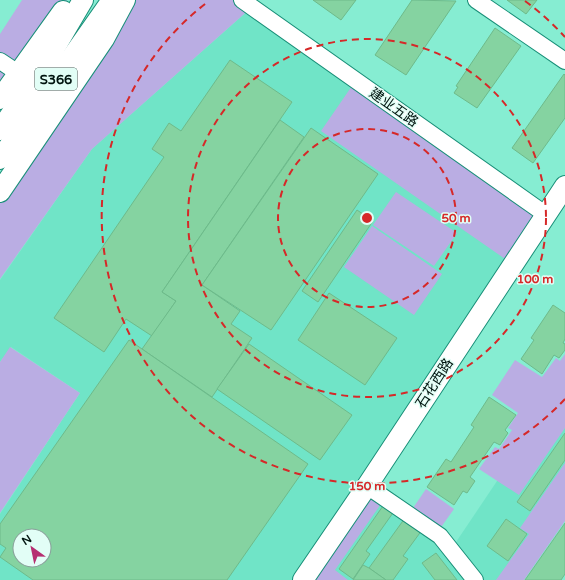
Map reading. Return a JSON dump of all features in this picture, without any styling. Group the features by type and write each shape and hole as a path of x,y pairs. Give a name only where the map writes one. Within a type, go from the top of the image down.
{"main road":[{"path":"0,99 71,0"},
{"name":"S366","path":"0,130 43,68 83,0"},
{"name":"S366","path":"0,159 112,0"},
{"path":"0,192 104,40 125,0"},
{"name":"石花西路","path":"303,580 367,486 545,214 565,186"}],"street":[{"name":"建业五路","path":"242,0 545,214"},
{"path":"476,0 565,61"},
{"path":"0,61 18,73"},
{"path":"367,486 440,536 475,580"}],"shaded area":[{"path":"22,0 67,0 0,93 0,34"},
{"path":"125,0 241,0 252,7 92,149 0,279 0,192"},
{"path":"251,8 544,214 300,580 0,580 0,514 80,393 11,347 0,362 0,280 92,149"},
{"path":"354,83 538,217 508,261 321,131"},
{"path":"396,192 457,233 434,266 373,225"},
{"path":"372,226 442,274 414,315 344,267"},
{"path":"10,347 80,393 0,513 0,362"},
{"path":"565,354 565,428 519,495 479,469 495,447 499,449 512,430 508,428 518,413 492,395 515,360 542,377 556,358 560,361"},
{"path":"559,389 565,393 565,493 504,580 476,580 452,548"},
{"path":"565,463 565,521 524,580 496,580 529,534 520,528"},
{"path":"367,487 439,537 474,580 304,580"},
{"path":"426,489 454,509 439,530 411,511"},
{"path":"367,490 383,501 335,570 348,580 307,580"}],"building":[{"path":"313,0 356,0 341,20"},
{"path":"412,0 456,1 406,75 375,55"},
{"path":"507,0 537,0 526,14"},
{"path":"495,28 521,46 477,108 454,93 458,87 456,86"},
{"path":"230,60 292,102 162,292 176,301 152,336 126,319 104,352 54,318 164,157 152,149 169,123 181,131"},
{"path":"564,74 565,118 533,163 512,148"},
{"path":"280,120 304,137 202,285 240,311 231,324 252,338 212,397 142,349 176,301 162,292"},
{"path":"311,128 378,174 271,330 202,285"},
{"path":"357,210 373,221 318,302 302,291"},
{"path":"329,293 397,338 365,385 298,340"},
{"path":"553,305 565,313 565,339 563,343 565,344 565,350 559,358 554,355 542,374 521,359 534,340 531,338"},
{"path":"129,340 308,464 227,580 33,580 16,568 52,568 52,528 12,528 12,565 0,557 6,548 0,544 0,524"},
{"path":"249,344 352,415 320,460 217,389"},
{"path":"489,397 516,415 505,430 508,433 500,445 494,442 470,477 475,481 467,493 463,491 454,505 427,487 446,459 451,462 474,427 471,425"},
{"path":"565,433 565,460 530,511 517,502"},
{"path":"385,503 395,510 366,551 370,554 353,579 339,569"},
{"path":"405,518 422,530 403,556 408,559 393,580 386,580 369,568"},
{"path":"506,519 527,534 508,561 487,546"},
{"path":"565,523 565,574 561,580 525,580"},
{"path":"436,553 457,580 435,580 422,563"},
{"path":"363,565 369,568 386,580 353,580"}]}
